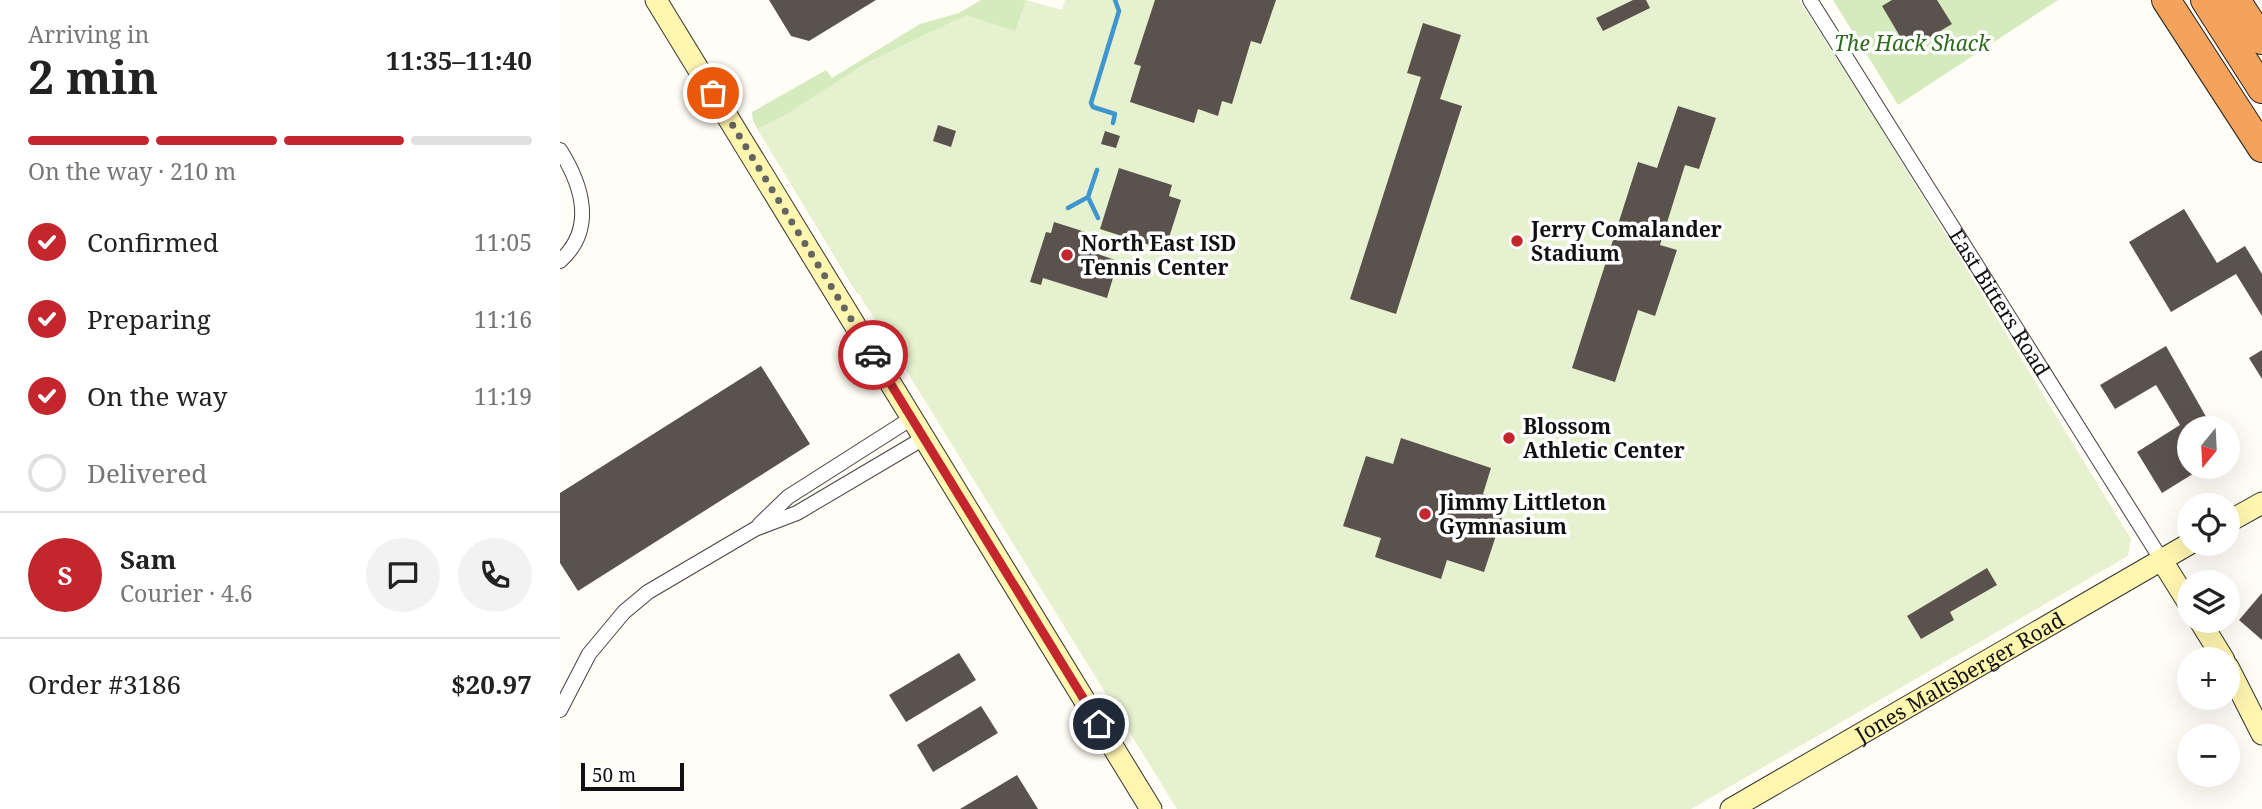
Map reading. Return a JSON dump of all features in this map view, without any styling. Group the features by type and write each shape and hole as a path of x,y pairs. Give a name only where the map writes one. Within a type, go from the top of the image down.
{"highway":[{"path":"2166,0 2262,148"},
{"path":"2205,0 2262,89"},
{"path":"2236,0 2262,40"}],"main road":[{"path":"656,0 1151,809"},
{"path":"2240,515 2262,503"},
{"name":"Jones Maltsberger Road","path":"1736,808 2177,550"},
{"name":"East Bitters Road","path":"2161,559 2177,585"},
{"path":"2240,691 2262,734"}],"street":[{"name":"East Bitters Road","path":"1810,0 2161,559"},
{"path":"560,150 576,176 583,203 572,246 560,261"},
{"path":"755,529 788,497 912,418"},
{"path":"560,710 589,654 624,612 648,592 755,529 797,513 924,438"}],"green space":[{"path":"981,0 1026,0 1016,32 862,295 857,293 753,121 752,112 826,70 832,78 920,24 959,13"},
{"name":"Blossom Athletic Center","path":"1026,0 1062,10 1065,0 1799,0 1867,105 2131,539 2128,556 1691,809 1177,809 757,129 785,115 866,63 966,15 1015,31"},
{"name":"The Hack Shack","path":"1833,0 2058,0 1898,105"}],"building":[{"path":"769,0 876,0 809,41 791,36"},
{"path":"1155,0 1276,0 1261,44 1251,41 1232,104 1222,101 1218,116 1198,109 1194,123 1130,102 1141,66 1134,64"},
{"path":"1633,0 1646,0 1650,8 1603,31 1596,18"},
{"path":"1892,0 1937,0 1952,24 1908,50 1882,6"},
{"path":"1423,23 1461,35 1440,99 1462,106 1396,314 1350,299 1421,77 1407,73"},
{"path":"1678,106 1716,118 1699,169 1685,165 1660,245 1677,250 1655,316 1638,310 1615,382 1572,368 1638,162 1657,168"},
{"path":"938,125 956,131 951,147 933,141"},
{"path":"1105,131 1120,136 1116,148 1101,144"},
{"path":"1119,168 1172,185 1169,196 1181,200 1165,250 1100,229"},
{"path":"2184,209 2217,263 2245,246 2262,274 2262,316 2236,274 2171,312 2129,242"},
{"path":"1054,222 1098,236 1092,252 1118,261 1107,298 1043,278 1041,285 1030,282 1046,232 1051,233"},
{"path":"2166,346 2206,416 2177,416 2177,420 2156,385 2115,409 2100,385"},
{"path":"2262,350 2262,379 2249,358"},
{"path":"761,366 810,444 578,591 560,563 560,493"},
{"path":"2177,427 2177,480 2183,480 2162,493 2137,452"},
{"name":"Jimmy Littleton Gymnasium","path":"1401,438 1491,468 1483,494 1507,502 1484,572 1447,560 1441,579 1375,557 1381,538 1343,526 1366,456 1393,464"},
{"path":"1987,568 1997,585 1950,612 1954,620 1921,639 1907,616"},
{"path":"2262,593 2262,640 2240,619"},
{"path":"959,653 976,680 906,722 889,695"},
{"path":"981,706 998,733 933,772 917,745"},
{"path":"1017,775 1038,809 960,809"}],"waterway":[{"path":"1113,123 1115,114 1093,107 1091,103 1119,11 1115,0"},
{"path":"1097,170 1088,197 1098,218"},
{"path":"1068,208 1088,197"}],"way so far":[{"path":"713,93 873,355"}],"place":[{"name":"Jerry Comalander Stadium","path":"1517,241"},
{"name":"North East ISD Tennis Center","path":"1067,255"},
{"name":"Blossom Athletic Center","path":"1509,438"},
{"name":"Jimmy Littleton Gymnasium","path":"1425,514"}],"route":[{"path":"873,355 1099,724"}]}
